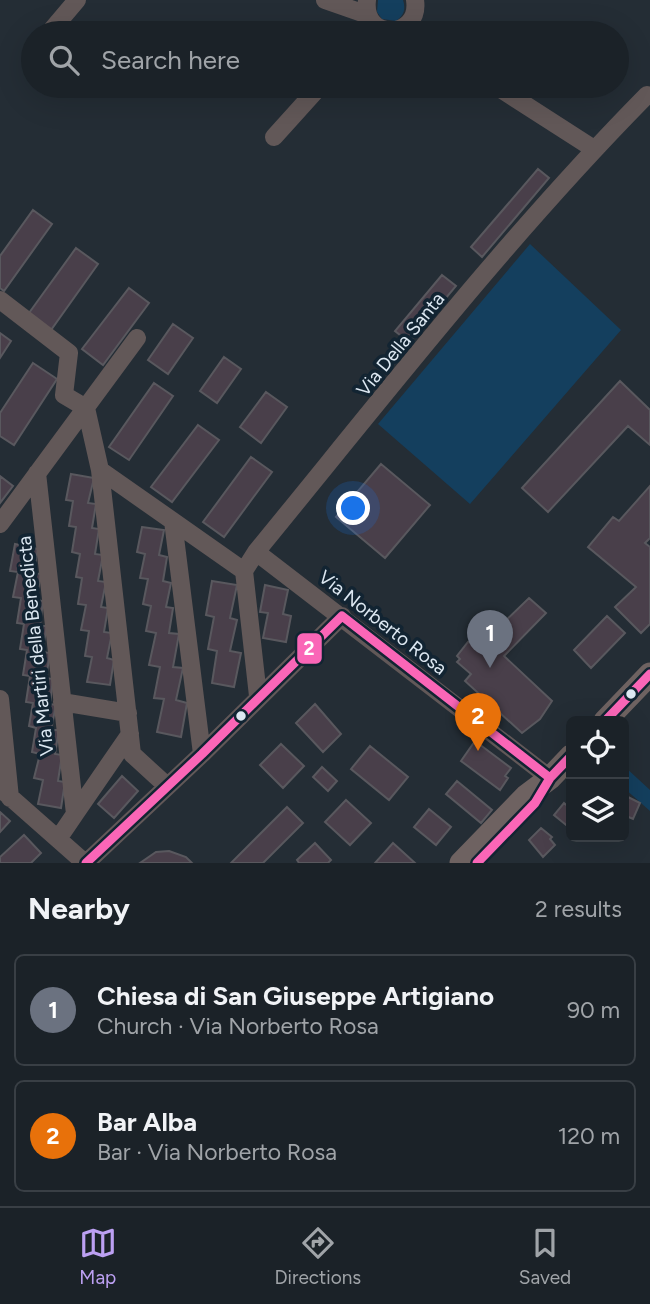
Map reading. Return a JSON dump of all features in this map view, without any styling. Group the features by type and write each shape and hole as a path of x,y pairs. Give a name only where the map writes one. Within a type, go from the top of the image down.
{"street":[{"path":"59,21 77,0"},
{"path":"325,0 369,18"},
{"path":"413,21 415,0"},
{"name":"Via Della Santa","path":"244,571 256,552 514,238 647,95"},
{"path":"274,137 309,98"},
{"path":"515,98 594,149"},
{"path":"0,300 69,353 64,394 86,408 100,470 132,754 167,786"},
{"name":"Via Martiri della Benedicta","path":"0,524 138,338"},
{"path":"100,470 244,571 258,696"},
{"name":"Via Martiri della Benedicta","path":"37,474 75,814"},
{"path":"173,521 202,754"},
{"name":"Via Norberto Rosa","path":"256,552 550,778"},
{"path":"0,699 5,793 85,863 202,754 342,616"},
{"path":"610,716 650,674"},
{"path":"62,702 128,713"},
{"path":"58,839 130,734"},
{"path":"461,863 526,796 550,778 566,761"},
{"path":"477,863 535,803 550,778"}],"shaded area":[{"path":"378,0 403,0 403,15 396,21 382,19 377,12"},
{"path":"530,244 621,330 470,504 378,424"},
{"path":"629,771 650,790 650,811 629,792"}],"building":[{"path":"538,169 549,178 482,257 471,247"},
{"path":"33,210 52,224 4,291 0,288 0,256"},
{"path":"76,248 98,264 51,330 29,313"},
{"path":"442,275 456,286 409,342 395,331"},
{"path":"129,288 149,303 103,365 82,349"},
{"path":"173,324 193,338 168,374 148,360"},
{"path":"0,333 11,341 0,358"},
{"path":"224,357 241,369 217,403 200,391"},
{"path":"33,363 57,379 14,445 0,436 0,413"},
{"path":"620,381 650,410 650,445 628,426 548,512 522,488"},
{"path":"154,383 173,396 129,460 109,447"},
{"path":"266,392 287,407 261,443 240,427"},
{"path":"198,425 219,440 172,502 151,487"},
{"path":"251,457 272,472 224,537 203,522"},
{"path":"381,464 430,505 385,558 336,517"},
{"path":"71,474 94,478 88,503 96,504 92,528 99,529 95,554 103,555 98,581 106,582 101,607 108,608 104,632 112,633 107,658 114,660 110,685 87,682 92,657 85,656 89,631 81,630 86,605 78,604 82,578 76,577 80,554 72,552 76,527 69,526 73,501 66,500"},
{"path":"0,476 13,486 0,503"},
{"path":"650,486 650,538 645,543 650,547 650,624 641,633 615,607 636,587 588,547 613,517 619,521"},
{"path":"142,527 164,530 159,555 167,557 163,581 171,583 166,607 173,608 169,633 179,634 173,667 183,668 176,700 187,703 181,737 157,732 164,699 154,698 160,667 149,665 156,633 146,631 151,606 143,604 148,579 140,578 145,554 137,552"},
{"path":"15,544 38,549 33,573 41,574 36,600 43,601 40,626 47,626 42,652 50,653 46,678 53,679 50,704 56,705 51,730 59,730 55,754 62,755 58,781 65,782 61,808 38,804 43,780 34,778 40,754 32,752 36,728 29,726 33,703 26,702 30,676 23,675 27,650 20,649 24,624 17,623 21,598 13,597 18,572 10,571"},
{"path":"212,581 237,585 230,618 237,620 230,651 241,653 234,687 212,683 217,651 208,649 214,617 206,615"},
{"path":"265,585 288,590 283,614 291,616 286,642 263,638 268,613 260,612"},
{"path":"529,598 546,613 504,656 552,701 540,719 522,733 465,681 471,674 457,662 460,659 457,656 468,642 478,645 489,633 491,635"},
{"path":"607,616 625,633 591,668 574,650"},
{"path":"315,704 341,734 323,752 296,723"},
{"path":"475,741 511,768 500,790 461,761"},
{"path":"281,744 304,766 283,788 260,765"},
{"path":"370,746 408,777 389,800 351,769"},
{"path":"322,767 337,781 328,791 313,777"},
{"path":"122,776 138,791 114,818 98,804"},
{"path":"457,781 492,810 481,823 446,794"},
{"path":"629,798 640,803 633,819 629,817"},
{"path":"346,800 371,823 350,845 325,822"},
{"path":"564,803 566,805 566,825 554,815"},
{"path":"287,807 303,823 263,863 231,863"},
{"path":"429,809 451,827 436,845 414,827"},
{"path":"0,812 10,821 0,832"},
{"path":"541,828 552,837 550,839 555,845 543,857 529,840"},
{"path":"24,835 41,853 31,863 0,863 0,857"},
{"path":"315,843 331,860 328,863 299,863 297,860"},
{"path":"393,843 415,863 375,863"},
{"path":"169,851 186,857 192,863 140,863 156,852"}],"transit line":[{"name":"2","path":"86,863 202,754 342,616 550,778"},
{"name":"2","path":"610,716 650,674"},
{"name":"2","path":"477,863 535,803 550,778 566,761"}],"place":[{"name":"Chiesa di San Giuseppe Artigiano","path":"490,668"},
{"name":"Bar Alba","path":"478,751"}]}
